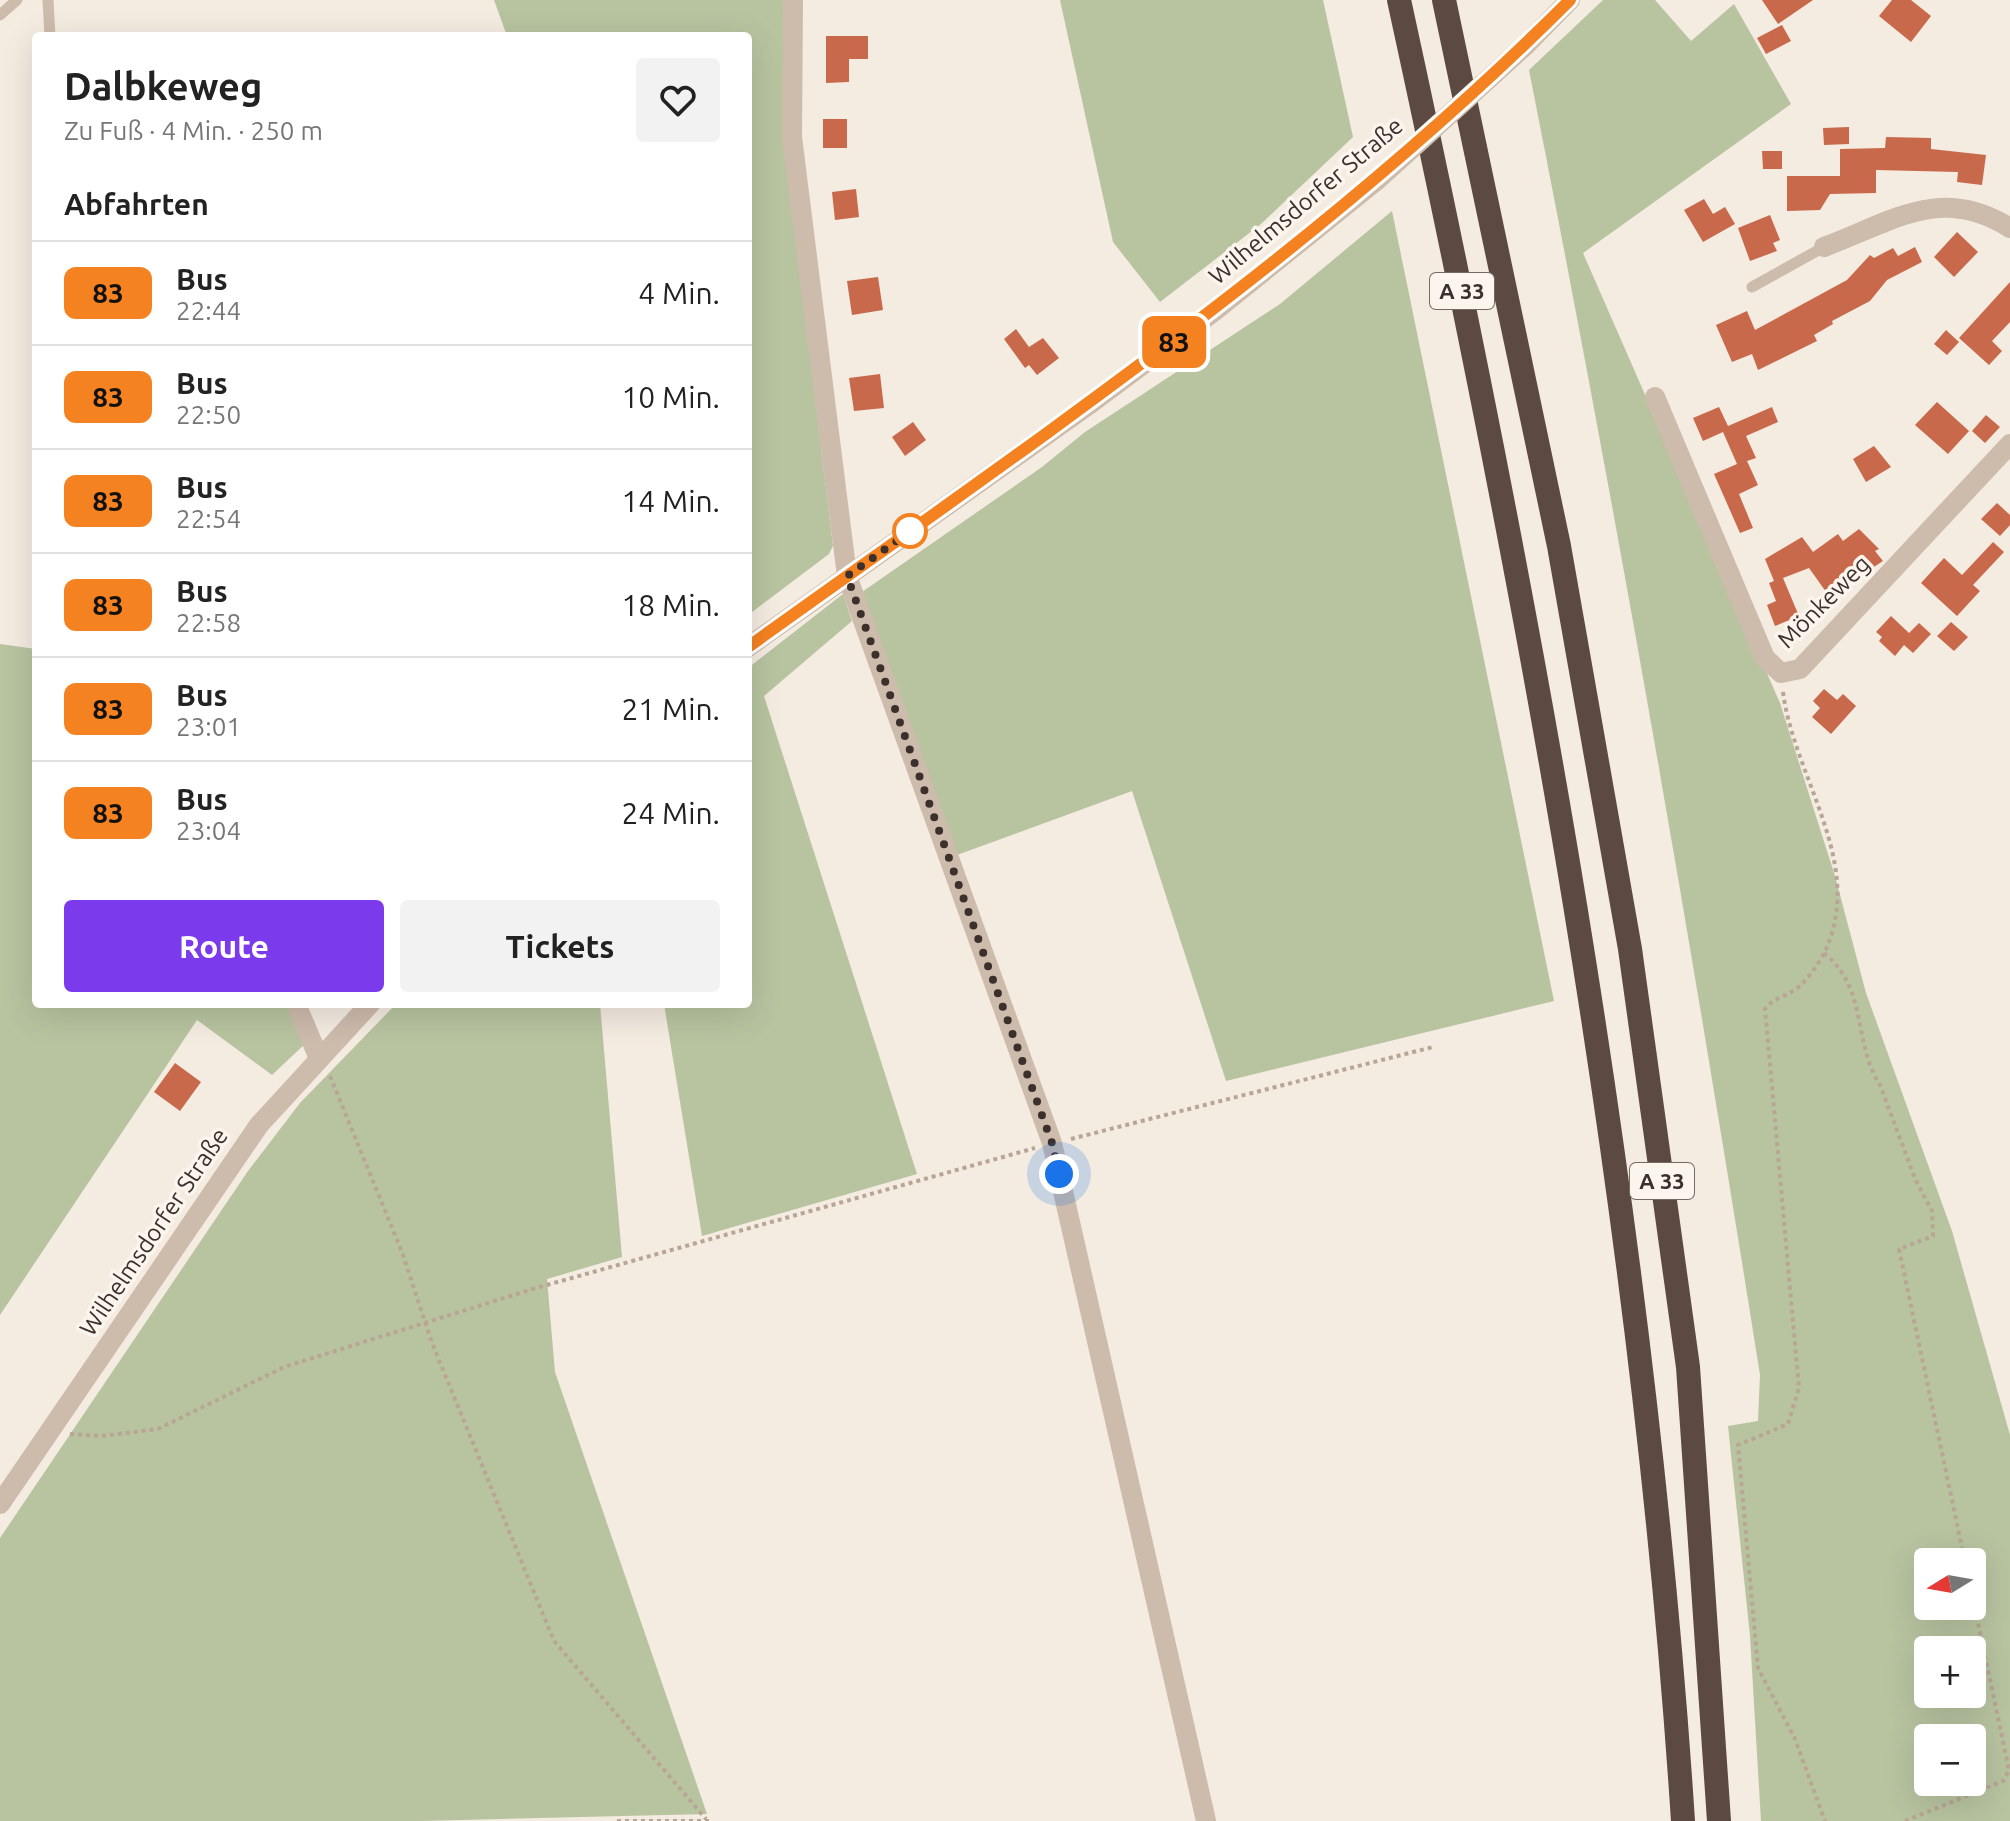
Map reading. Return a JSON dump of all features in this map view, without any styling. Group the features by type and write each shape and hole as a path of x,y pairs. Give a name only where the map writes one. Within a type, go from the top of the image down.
{"highway":[{"name":"A 33","path":"1399,0 1521,584 1584,960 1617,1177 1665,1571 1683,1821"},
{"name":"A 33","path":"1444,0 1559,546 1630,949 1688,1367 1719,1821"}],"street":[{"path":"793,0 792,137 847,576 1052,1143 1206,1821"},
{"name":"Wilhelmsdorfer Straße","path":"752,644 1119,383 1376,181 1526,45 1570,0"},
{"path":"1824,247 1903,214 1935,206 1965,208 2010,228"},
{"name":"Mönkeweg","path":"1655,397 1765,658 1781,673 1800,669 2010,444"},
{"path":"298,1008 318,1056"},
{"name":"Wilhelmsdorfer Straße","path":"0,1504 259,1125 318,1056 366,1008"}],"lane":[{"path":"0,15 17,0"},
{"path":"48,0 50,32"},
{"path":"1752,287 1824,247"}],"path":[{"path":"1781,673 1785,702 1839,877 1837,918 1824,953 1797,989 1770,1003 1765,1009 1799,1388 1788,1424 1738,1445 1758,1668 1795,1739 1825,1821"},
{"path":"1824,953 1842,968 1850,985 1872,1072 1880,1085 1916,1181 1932,1211 1933,1236 1899,1249 1962,1548"},
{"path":"48,1432 101,1436 158,1429 284,1367 426,1325 536,1288 1052,1143 1433,1047"},
{"path":"318,1056 330,1077 402,1252 426,1325 554,1641 708,1820"},
{"path":"1905,1821 2003,1781 2009,1770 1977,1620"},
{"path":"617,1821 708,1820"}],"green space":[{"path":"494,0 784,0 784,139 833,546 829,554 752,612 752,32 506,32"},
{"path":"1060,0 1323,0 1353,137 1261,224 1160,302 1113,242"},
{"path":"1603,0 1655,0 1691,41 1734,4 1791,104 1583,253 1780,703 1835,876 1866,993 1952,1231 2010,1435 2010,1821 1761,1821 1750,1636 1728,1426 1758,1421 1760,1375 1707,1048 1592,396 1529,70"},
{"path":"1392,211 1554,1001 1226,1081 1132,791 957,855 862,592 1042,467 1085,432 1280,304"},
{"path":"843,594 852,621 764,696 917,1174 702,1236 665,1008 752,1008 752,665"},
{"path":"0,644 32,648 32,1008 292,1008 307,1042 272,1075 197,1020 0,1315"},
{"path":"392,1008 600,1008 622,1257 547,1279 555,1372 707,1814 421,1821 0,1821 0,1538 248,1171 300,1103"}],"building":[{"path":"1762,0 1813,0 1778,24"},
{"path":"1892,0 1911,0 1931,16 1911,42 1879,16"},
{"path":"1782,25 1791,41 1766,54 1757,38"},
{"path":"826,36 868,36 868,59 849,59 849,82 826,83"},
{"path":"823,119 847,119 847,148 823,148"},
{"path":"1849,127 1849,144 1824,145 1823,128"},
{"path":"1886,137 1931,138 1931,149 1986,155 1982,185 1957,182 1958,172 1876,170 1876,193 1830,194 1820,210 1787,211 1787,176 1840,176 1840,149 1885,148"},
{"path":"1762,151 1782,151 1782,169 1763,169"},
{"path":"856,189 859,217 835,220 832,192"},
{"path":"1704,199 1713,214 1725,207 1735,224 1703,242 1684,210"},
{"path":"1770,215 1780,240 1773,243 1777,251 1750,261 1738,228"},
{"path":"1957,232 1978,252 1954,277 1934,257"},
{"path":"1915,247 1922,262 1887,280 1870,301 1832,321 1833,324 1814,335 1817,341 1758,370 1752,354 1732,362 1716,325 1747,311 1755,330 1847,280 1870,255 1874,258 1893,248 1898,256"},
{"path":"878,277 883,310 852,315 847,281"},
{"path":"2010,282 2010,322 1992,341 2002,351 1989,365 1959,338"},
{"path":"1016,329 1029,347 1043,338 1059,358 1037,375 1029,365 1025,368 1004,339"},
{"path":"1946,330 1959,342 1947,355 1934,344"},
{"path":"880,374 884,408 854,411 849,378"},
{"path":"1937,402 1969,431 1948,454 1915,425"},
{"path":"1719,407 1728,426 1772,407 1778,422 1746,436 1756,458 1747,461 1758,485 1739,494 1753,528 1740,533 1714,474 1737,464 1723,432 1703,441 1693,418"},
{"path":"1986,415 2000,427 1985,443 1972,431"},
{"path":"913,422 926,440 905,456 892,437"},
{"path":"1874,446 1891,467 1866,482 1853,459"},
{"path":"1997,503 2010,515 2010,525 2000,536 1981,519"},
{"path":"1859,529 1879,549 1875,551 1883,561 1829,596 1809,568 1783,578 1799,616 1775,626 1767,605 1776,601 1769,583 1774,581 1765,559 1802,537 1813,552 1838,534 1843,541"},
{"path":"1993,542 2004,552 1973,585 1980,591 1957,616 1921,583 1944,558 1962,575"},
{"path":"1891,616 1909,633 1919,623 1931,634 1913,653 1904,645 1895,656 1879,641 1882,637 1876,632"},
{"path":"1951,622 1968,637 1954,651 1937,636"},
{"path":"1824,689 1837,700 1843,694 1856,706 1831,734 1812,717 1820,708 1813,701"},
{"path":"175,1063 201,1082 180,1111 154,1092"}],"bus line":[{"name":"83","path":"752,644 1094,401 1216,310 1376,181 1526,45 1570,0"}],"route":[{"path":"910,531 921,524 847,576 1052,1143 1059,1174"}]}
